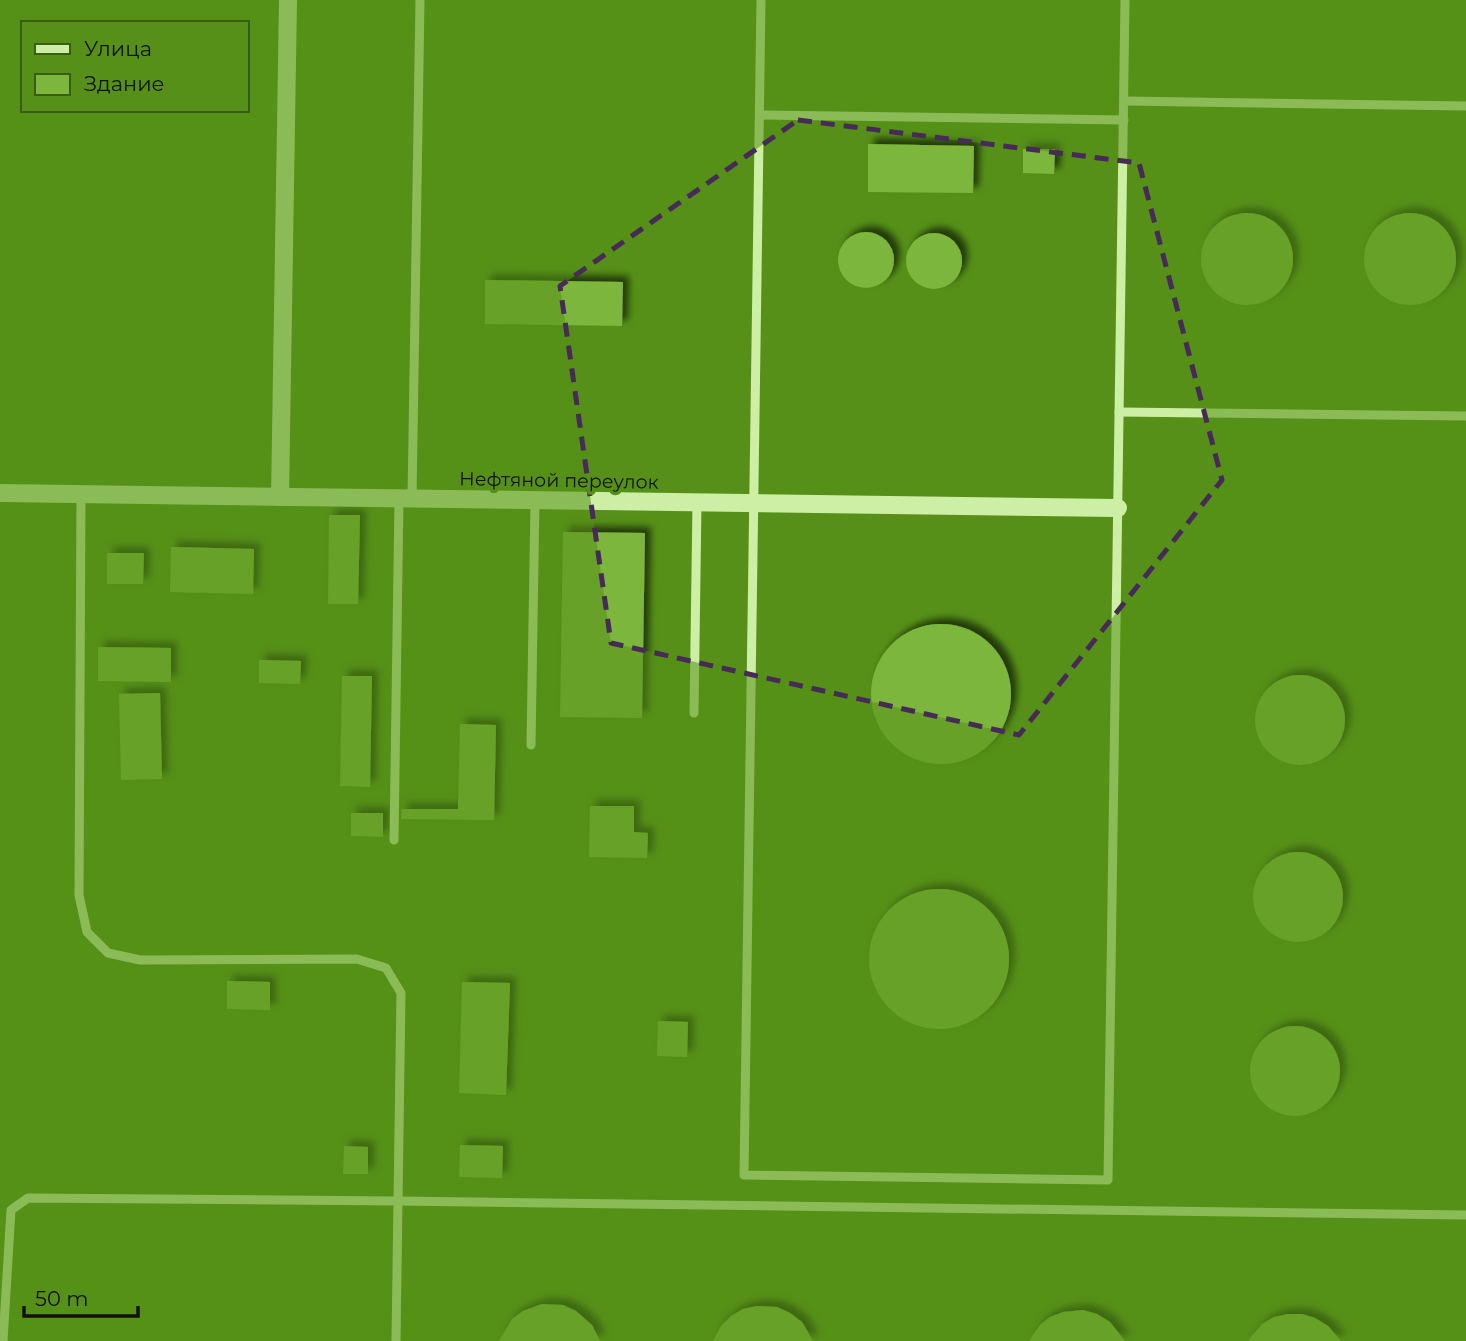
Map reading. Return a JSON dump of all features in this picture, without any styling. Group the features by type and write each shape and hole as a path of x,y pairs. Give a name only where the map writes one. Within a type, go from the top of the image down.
{"street":[{"path":"280,497 288,0"},
{"name":"Нефтяной переулок","path":"0,493 1118,508"}],"lane":[{"path":"394,841 420,0"},
{"path":"761,0 744,1175 1108,1180 1125,0"},
{"path":"1124,101 1466,106"},
{"path":"760,115 1124,120"},
{"path":"1119,412 1466,416"},
{"path":"81,494 79,895 87,932 108,953 140,960 357,959 386,968 401,993 396,1341"},
{"path":"531,745 535,500"},
{"path":"694,713 697,503"},
{"path":"3,1341 11,1210 28,1198 397,1200 1466,1215"}],"highlighted area":[{"path":"798,120 1139,163 1222,480 1019,735 611,643 560,286"}],"building":[{"path":"868,144 974,146 973,193 868,192"},
{"path":"1023,149 1055,149 1054,174 1023,173"},
{"path":"1247,213 1265,216 1280,226 1290,241 1293,259 1290,277 1280,292 1265,302 1247,305 1229,302 1214,292 1204,277 1201,259 1204,241 1214,226 1229,216"},
{"path":"1410,213 1428,216 1443,226 1453,241 1456,259 1453,277 1443,292 1428,302 1410,305 1392,302 1377,292 1367,277 1364,259 1367,241 1377,226 1392,216"},
{"path":"861,232 871,232 886,240 892,249 892,271 886,280 871,288 861,288 843,276 838,265 838,255 850,237"},
{"path":"929,233 939,233 954,241 960,250 960,272 954,281 939,289 929,289 911,277 906,266 906,256 918,238"},
{"path":"485,280 623,282 622,326 485,324"},
{"path":"329,515 360,515 358,604 328,604"},
{"path":"563,532 645,533 642,718 560,717"},
{"path":"171,547 254,549 253,594 170,592"},
{"path":"107,553 144,553 143,584 107,584"},
{"path":"941,624 968,629 991,644 1006,667 1011,694 1006,721 991,744 968,759 941,764 914,759 891,744 876,721 871,694 876,667 891,644 914,629"},
{"path":"98,647 171,648 171,682 98,681"},
{"path":"259,660 301,661 300,684 259,683"},
{"path":"1300,675 1317,678 1332,688 1342,703 1345,720 1342,737 1332,752 1317,762 1300,765 1283,762 1268,752 1258,737 1255,720 1258,703 1268,688 1283,678"},
{"path":"342,676 372,676 370,787 340,786"},
{"path":"160,693 162,779 121,780 119,694"},
{"path":"460,724 496,725 494,820 401,819 402,809 458,809"},
{"path":"590,806 634,806 634,832 648,833 647,858 589,857"},
{"path":"351,813 383,813 383,837 351,836"},
{"path":"1298,852 1315,855 1330,865 1340,880 1343,897 1340,914 1330,929 1315,939 1298,942 1281,939 1266,929 1256,914 1253,897 1256,880 1266,865 1281,855"},
{"path":"939,889 966,894 989,909 1004,932 1009,959 1004,986 989,1009 966,1024 939,1029 912,1024 889,1009 874,986 869,959 874,932 889,909 912,894"},
{"path":"227,981 270,982 270,1010 227,1009"},
{"path":"462,982 510,983 506,1095 459,1093"},
{"path":"658,1021 688,1022 687,1057 657,1056"},
{"path":"1295,1026 1312,1029 1327,1039 1337,1054 1340,1071 1337,1088 1327,1103 1312,1113 1295,1116 1278,1113 1263,1103 1253,1088 1250,1071 1253,1054 1263,1039 1278,1029"},
{"path":"460,1145 503,1146 502,1178 459,1177"},
{"path":"344,1146 368,1147 368,1174 343,1174"},
{"path":"542,1304 563,1305 576,1311 592,1325 600,1341 499,1341 512,1319 523,1311"},
{"path":"757,1306 777,1307 790,1313 802,1322 813,1341 713,1341 721,1326 731,1316 743,1309"},
{"path":"1083,1310 1110,1322 1125,1341 1029,1341 1040,1325 1050,1317 1063,1312"},
{"path":"1288,1314 1315,1318 1328,1326 1341,1341 1248,1341 1262,1324 1274,1317"}]}
